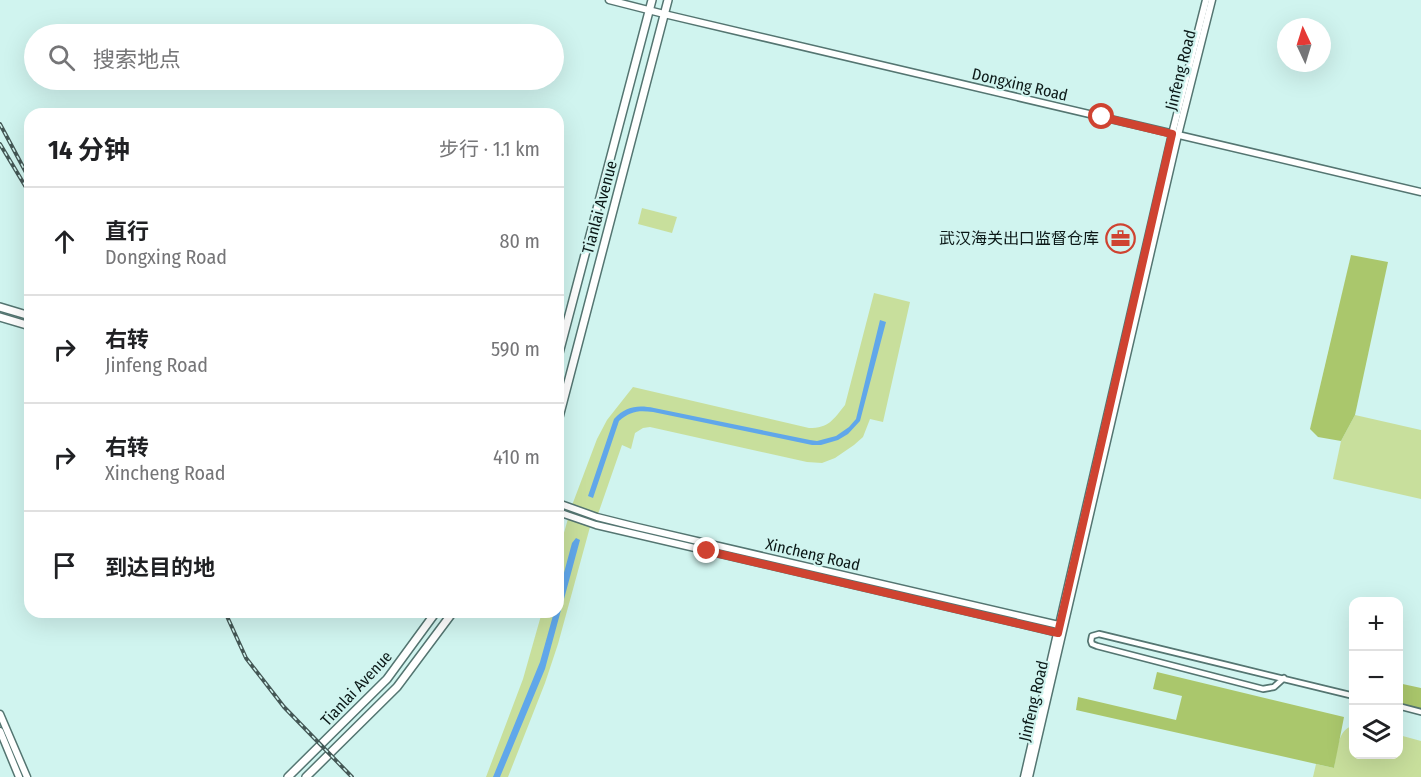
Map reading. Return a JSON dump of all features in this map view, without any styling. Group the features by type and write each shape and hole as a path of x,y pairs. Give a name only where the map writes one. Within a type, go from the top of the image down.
{"main road":[{"name":"Tianlai Avenue","path":"564,334 652,0"},
{"name":"Tianlai Avenue","path":"564,398 668,0"},
{"path":"0,307 24,314"},
{"path":"0,317 24,324"},
{"name":"Tianlai Avenue","path":"288,777 387,679 432,618"},
{"name":"Tianlai Avenue","path":"306,777 397,687 449,618"}],"street":[{"name":"Dongxing Road","path":"609,0 1421,192"},
{"name":"Jinfeng Road","path":"1024,777 1206,0"},
{"name":"Jinfeng Road","path":"1175,135 1212,0"},
{"name":"Xincheng Road","path":"564,505 597,517 1060,630"},
{"name":"Xincheng Road","path":"564,514 596,525 1060,630"},
{"name":"Jinfeng Road","path":"1029,777 1060,630"},
{"path":"1284,678 1274,687 1263,689 1096,646 1092,644 1092,636 1099,634 1284,678 1349,695"},
{"path":"1403,707 1421,712"},
{"path":"0,714 27,777"},
{"path":"0,731 19,777"}],"green space":[{"path":"642,208 677,217 672,233 638,224"},
{"path":"1351,255 1388,262 1355,415 1341,441 1318,437 1310,429"},
{"path":"874,293 910,302 883,422 870,419 863,437 835,458 822,463 807,462 650,427 635,433 631,449 622,445 597,517 593,516 558,644 545,683 508,777 486,777 523,679 540,618 564,618 564,533 571,508 597,439 607,420 633,387 809,428 826,425 845,405"},
{"path":"1355,415 1421,430 1421,499 1333,479 1341,441"},
{"path":"1157,672 1344,717 1334,768 1076,710 1078,697 1176,720 1182,696 1153,689"},
{"path":"1403,684 1421,688 1421,712 1403,707"},
{"path":"1348,728 1349,759 1403,759 1403,736 1421,741 1421,777 1313,777 1316,764 1334,768 1341,737"}],"water":[{"path":"880,320 886,322 860,421 848,434 838,440 812,445 653,412 635,412 619,421 593,498 588,496 614,419 632,407 654,408 817,441 836,436 856,419"},
{"path":"576,538 580,540 564,599 564,573 572,543"},
{"path":"552,618 559,618 545,669 500,777 493,777 540,662"}],"railway":[{"path":"0,124 24,169"},
{"path":"0,144 24,184"},
{"path":"228,618 246,658 284,707 352,777"}],"place":[{"name":"武汉海关出口监督仓库","path":"1120,238"}],"route":[{"path":"707,551 1058,633 1172,134 1102,117"}]}
